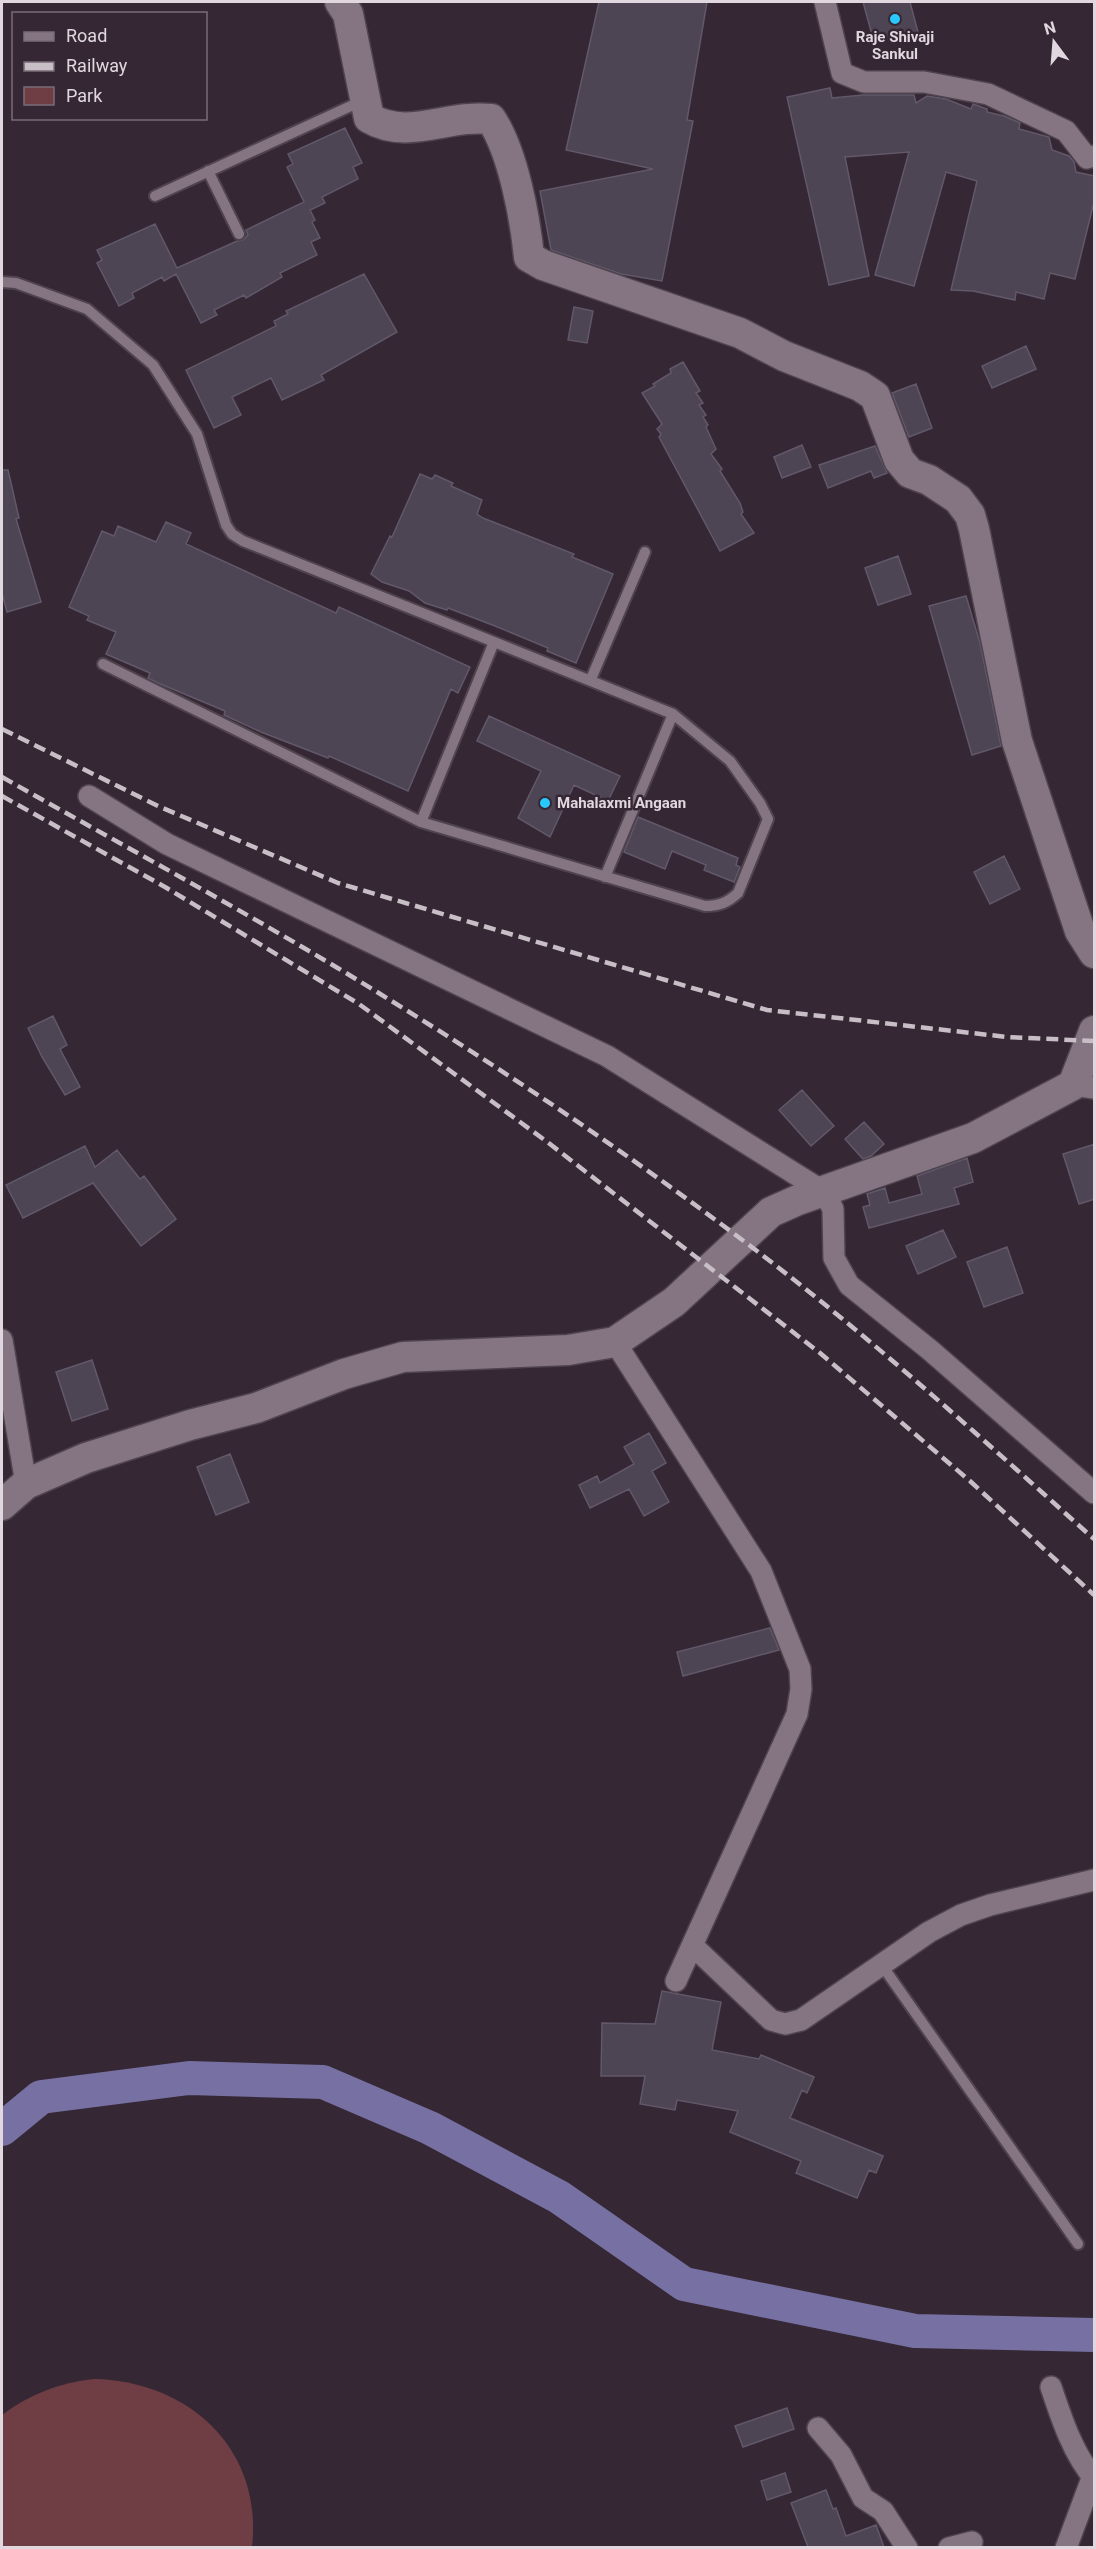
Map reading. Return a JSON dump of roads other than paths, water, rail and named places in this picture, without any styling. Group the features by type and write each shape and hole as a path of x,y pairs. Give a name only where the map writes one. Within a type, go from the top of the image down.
{"street":[{"path":"340,2 348,14 369,118 380,125 400,129 473,117 491,119 503,136 526,230 529,257 660,307 740,333 784,356 860,386 874,396 899,460 910,473 929,480 958,499 970,515 1017,741 1080,931 1095,953"},
{"path":"825,2 843,73 864,82 924,82 988,94 1066,131 1087,158 1095,156"},
{"path":"89,796 167,844 607,1056 824,1192 833,1209 834,1258 849,1285 930,1350 1095,1492"},
{"path":"2,1505 26,1484 86,1458 190,1425 256,1408 344,1374 403,1357 568,1350 615,1342 674,1302 771,1212 798,1200 973,1138 1084,1087 1095,1031"},
{"path":"2,1340 26,1484"},
{"path":"615,1342 761,1571 800,1669 801,1689 797,1714 676,1981"},
{"path":"693,1946 771,2020 785,2024 801,2020 929,1932 961,1915 990,1905 1095,1880"},
{"path":"1051,2387 1069,2434 1094,2476 1066,2547"},
{"path":"818,2428 841,2455 863,2498 883,2511 907,2547"},
{"path":"949,2547 972,2542"}],"lane":[{"path":"154,196 365,100"},
{"path":"208,171 238,234"},
{"path":"2,282 16,283 87,309 153,365 197,434 222,515 232,534 243,541 346,584 673,714 730,761 765,811 768,819 738,893 730,901 718,906 705,906 421,822 103,664"},
{"path":"591,680 645,552"},
{"path":"421,822 494,642"},
{"path":"605,877 673,714"},
{"path":"881,1964 1078,2244"}],"waterway":[{"path":"2,2129 41,2097 189,2078 323,2082 430,2128 559,2197 684,2284 915,2331 1094,2335"}],"railway":[{"path":"2,729 158,806 338,883 767,1010 1007,1037 1094,1041"},
{"path":"2,777 346,973 497,1068 596,1135 787,1274 921,1385 1094,1539"},
{"path":"2,796 165,887 359,1004 546,1141 820,1353 970,1481 1094,1595"}],"place":[{"name":"Raje Shivaji Sankul","path":"895,19"},
{"name":"Mahalaxmi Angaan","path":"545,803"}]}
